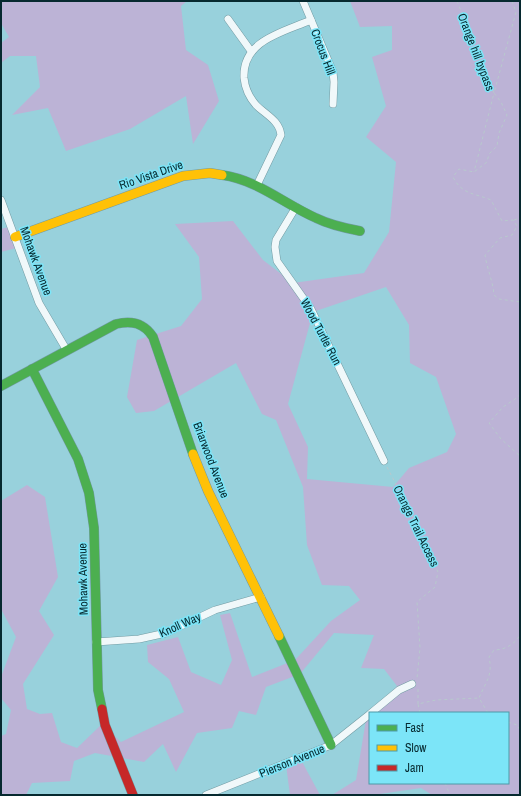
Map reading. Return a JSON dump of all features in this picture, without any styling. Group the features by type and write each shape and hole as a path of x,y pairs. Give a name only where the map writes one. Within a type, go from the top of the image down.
{"street":[{"name":"Crocus Hill","path":"303,1 333,72 333,104"},
{"path":"228,18 250,52"},
{"path":"257,185 281,135 278,125 257,106 247,92 244,71 250,52 261,42 311,20"},
{"name":"Rio Vista Drive","path":"15,237 183,176 209,172 239,177 331,224 347,230 360,231"},
{"name":"Mohawk Avenue","path":"1,200 38,303 66,350"},
{"name":"Wood Turtle Run","path":"296,206 276,240 277,261 311,309 384,460"},
{"name":"Briarwood Avenue","path":"1,386 116,324 124,321 137,322 148,329 153,337 205,482 331,745"},
{"name":"Mohawk Avenue","path":"32,369 78,459 89,493 94,528 98,690 105,725 133,795"},
{"name":"Knoll Way","path":"96,642 158,636 176,629 214,610 261,597"},
{"name":"Pierson Avenue","path":"371,712 399,690 412,684"},
{"name":"Pierson Avenue","path":"206,795 331,745 369,714"}],"path":[{"name":"Orange hill bypass","path":"457,1 494,93 474,172"},
{"path":"512,1 516,12 494,93 501,102 507,115 499,133 497,146 489,154 487,162 474,172 460,169 453,177 458,187 471,194 491,200 502,221 520,218"},
{"path":"513,220 517,226 512,235 500,238 491,250 485,254 486,262 494,283 494,295 499,299 520,302"},
{"path":"520,394 503,407 488,423 501,439 520,456"},
{"name":"Orange Trail Access","path":"384,460 410,511 438,572 435,587 417,602 420,648 416,676 419,691 418,704"},
{"path":"479,698 490,677 491,668 489,657 494,650 503,650 517,642 520,635"},
{"path":"420,712 418,704 436,700 479,698"},
{"path":"479,698 487,712"},
{"path":"509,722 517,724 520,730"},
{"path":"445,784 450,795"}],"shaded area":[{"path":"2,1 187,1 181,6 186,50 208,65 219,101 193,144 186,96 130,129 66,151 48,108 12,115 40,87 36,56 10,56 1,63 1,43 9,37 1,23"},
{"path":"350,1 520,1 520,795 432,795 421,788 373,795 332,795 356,780 366,720 369,717 369,784 509,784 509,712 373,712 397,686 384,669 361,668 374,635 334,633 300,674 266,687 256,715 239,711 232,728 197,733 176,772 163,744 144,762 95,753 74,761 70,781 32,783 26,795 1,795 1,736 6,734 11,710 1,698 1,677 16,637 1,609 1,501 27,485 45,497 58,577 39,611 54,635 23,684 27,709 40,714 52,713 61,742 77,748 102,724 121,742 184,712 169,679 148,662 147,645 178,637 191,672 221,685 232,660 220,615 230,613 252,677 295,660 331,621 360,600 349,586 322,585 307,545 303,487 276,420 262,414 236,363 154,411 136,413 127,397 137,340 181,326 202,299 199,257 175,224 233,221 263,260 293,283 364,273 389,232 396,162 366,137 386,106 372,57 392,50 392,26 360,27","holes":["386,287 409,325 410,363 436,377 456,434 447,452 409,468 393,487 307,479 308,447 288,404 313,312"]},
{"path":"12,226 20,247 1,252 1,229"},
{"path":"300,758 320,795 290,795 286,765"}],"traffic: fast":[{"path":"222,175 259,187 321,220 337,226 360,231"},
{"path":"1,386 116,324 127,322 137,324 146,328 153,337 193,454"},
{"path":"32,369 78,459 89,493 94,528 98,690 102,709"},
{"path":"279,636 331,745"}],"traffic: slow":[{"path":"15,237 183,176 210,173 222,175"},
{"path":"193,454 208,491 279,636"}],"traffic: jam":[{"path":"102,709 105,725 133,795"}]}
